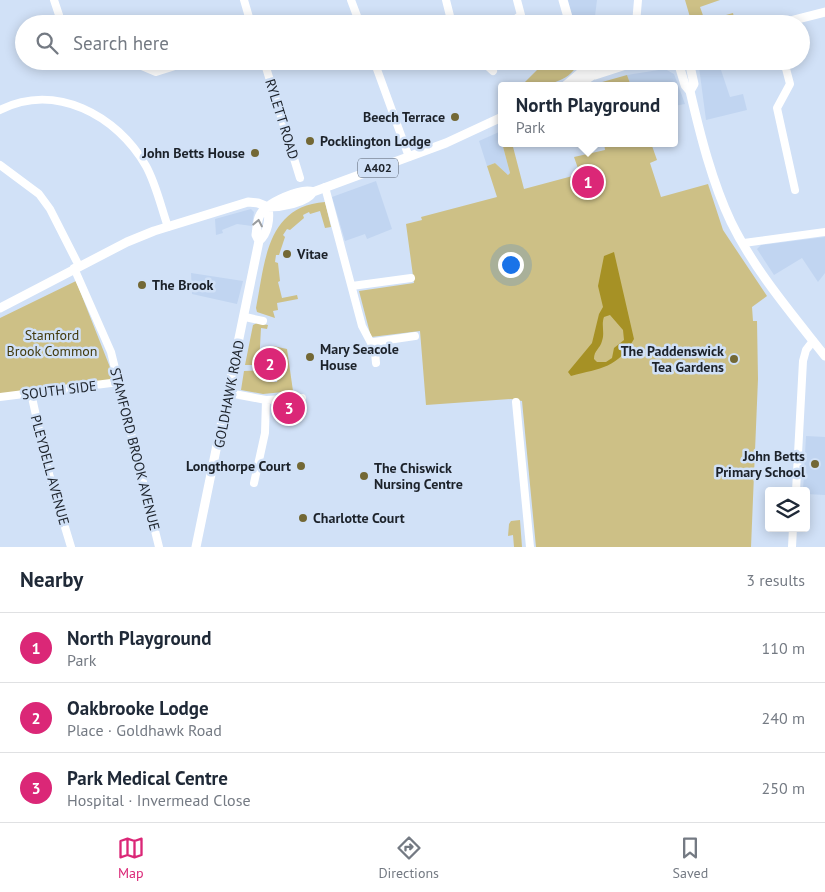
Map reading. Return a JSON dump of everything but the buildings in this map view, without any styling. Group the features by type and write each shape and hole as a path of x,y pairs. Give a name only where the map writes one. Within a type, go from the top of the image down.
{"main road":[{"path":"563,0 567,15"},
{"path":"810,18 824,16"},
{"path":"582,82 588,70"},
{"path":"679,70 685,85 690,91 718,186 731,221 782,302 825,356"},
{"path":"690,91 694,84 691,70"},
{"name":"A402","path":"268,208 278,207 310,196 314,192 326,187 409,157 462,136 498,119"},
{"path":"0,308 127,242 248,202 261,203 268,208"},
{"name":"GOLDHAWK ROAD","path":"196,547 260,241 265,236 270,217 268,208"}],"street":[{"path":"54,0 59,15"},
{"path":"244,0 248,15"},
{"path":"351,0 357,15"},
{"path":"446,0 450,15"},
{"path":"517,0 521,15"},
{"path":"637,15 638,0"},
{"name":"RYLETT ROAD","path":"267,70 300,178"},
{"path":"377,70 409,157"},
{"path":"786,70 790,84 777,108 795,190"},
{"path":"0,110 22,102 50,99 73,104 96,116 124,138 142,160 150,173 168,227"},
{"name":"STAMFORD BROOK AVENUE","path":"0,165 39,194 50,209 77,267 111,352 158,547"},
{"path":"326,187 337,236 362,326 370,343 415,336"},
{"path":"744,243 825,232"},
{"path":"352,286 411,278"},
{"path":"245,316 263,321"},
{"path":"796,487 804,361 806,350 813,341"},
{"path":"374,342 376,363"},
{"name":"SOUTH SIDE","path":"0,397 119,382"},
{"name":"PLEYDELL AVENUE","path":"31,393 49,474 71,547"},
{"path":"229,393 266,400 302,398"},
{"path":"254,483 265,433 266,400"},
{"path":"516,402 530,547"},
{"path":"792,547 794,532"}],"shaded area":[{"path":"568,0 597,0 595,15 572,15"},
{"path":"667,70 674,74 677,82 630,82 627,75"},
{"path":"699,70 721,70 730,97 743,94 747,110 706,120"},
{"path":"678,85 685,104 678,105"},
{"path":"498,132 498,147 503,147 510,173 508,175 495,163 487,166 479,141"},
{"path":"376,181 392,229 367,239 365,234 345,241 332,197"},
{"path":"251,209 254,212 252,226 237,224 222,230 223,233 216,235 215,219"},
{"path":"825,237 825,273 818,282 802,258 774,275 757,249 761,245"},
{"path":"614,252 634,339 622,356 615,361 600,368 571,376 568,372 592,343 599,314 603,307 598,286 604,256","holes":["610,315 623,330 624,340 614,348 612,358 606,362 597,362 594,356 603,338 604,317"]},
{"path":"191,273 243,281 237,304 192,294"},
{"name":"John Betts Primary School","path":"806,436 825,437 825,495 810,494 810,487 803,487"}],"green space":[{"path":"685,0 720,0 700,7 703,15 689,15"},
{"path":"537,70 573,70 555,82 525,82"},
{"path":"627,75 630,82 602,82"},
{"path":"503,147 513,147 524,189 580,174 574,157 605,150 605,147 652,147 657,160 650,163 661,197 708,184 723,230 767,296 752,307 753,321 757,321 758,379 751,547 536,547 522,401 511,399 426,405 420,331 371,337 359,291 414,283 406,224 422,220 421,217 497,197 487,166 495,163 508,175 510,173"},
{"path":"325,202 331,227 325,228 320,211 310,214 309,212 303,215 304,218 290,230 287,229 283,235 285,237 279,255 276,255 275,262 278,263 280,281 278,282 282,298 297,295 298,299 277,303 278,310 273,311 275,318 257,312 256,308 266,256 280,225 291,214 305,206"},
{"name":"Stamford Brook Common","path":"76,281 115,380 0,394 0,318"},
{"path":"257,323 268,325 267,329 261,328 259,365 245,365 253,325"},
{"path":"273,346 287,349 293,391 263,394 241,390 244,371 264,370 268,372 267,382 277,382 279,351 272,350"},
{"path":"520,520 522,547 514,547 513,535 508,536 509,524 511,521"}],"place":[{"name":"Beech Terrace","path":"455,117"},
{"name":"Pocklington Lodge","path":"310,141"},
{"name":"John Betts House","path":"255,153"},
{"name":"North Playground","path":"588,182"},
{"name":"Vitae","path":"287,254"},
{"name":"The Brook","path":"142,285"},
{"name":"Mary Seacole House","path":"310,357"},
{"name":"The Paddenswick Tea Gardens","path":"734,359"},
{"name":"Oakbrooke Lodge","path":"270,364"},
{"name":"Park Medical Centre","path":"289,408"},
{"name":"John Betts Primary School","path":"815,464"},
{"name":"Longthorpe Court","path":"301,466"},
{"name":"The Chiswick Nursing Centre","path":"364,476"},
{"name":"Charlotte Court","path":"303,518"}]}
